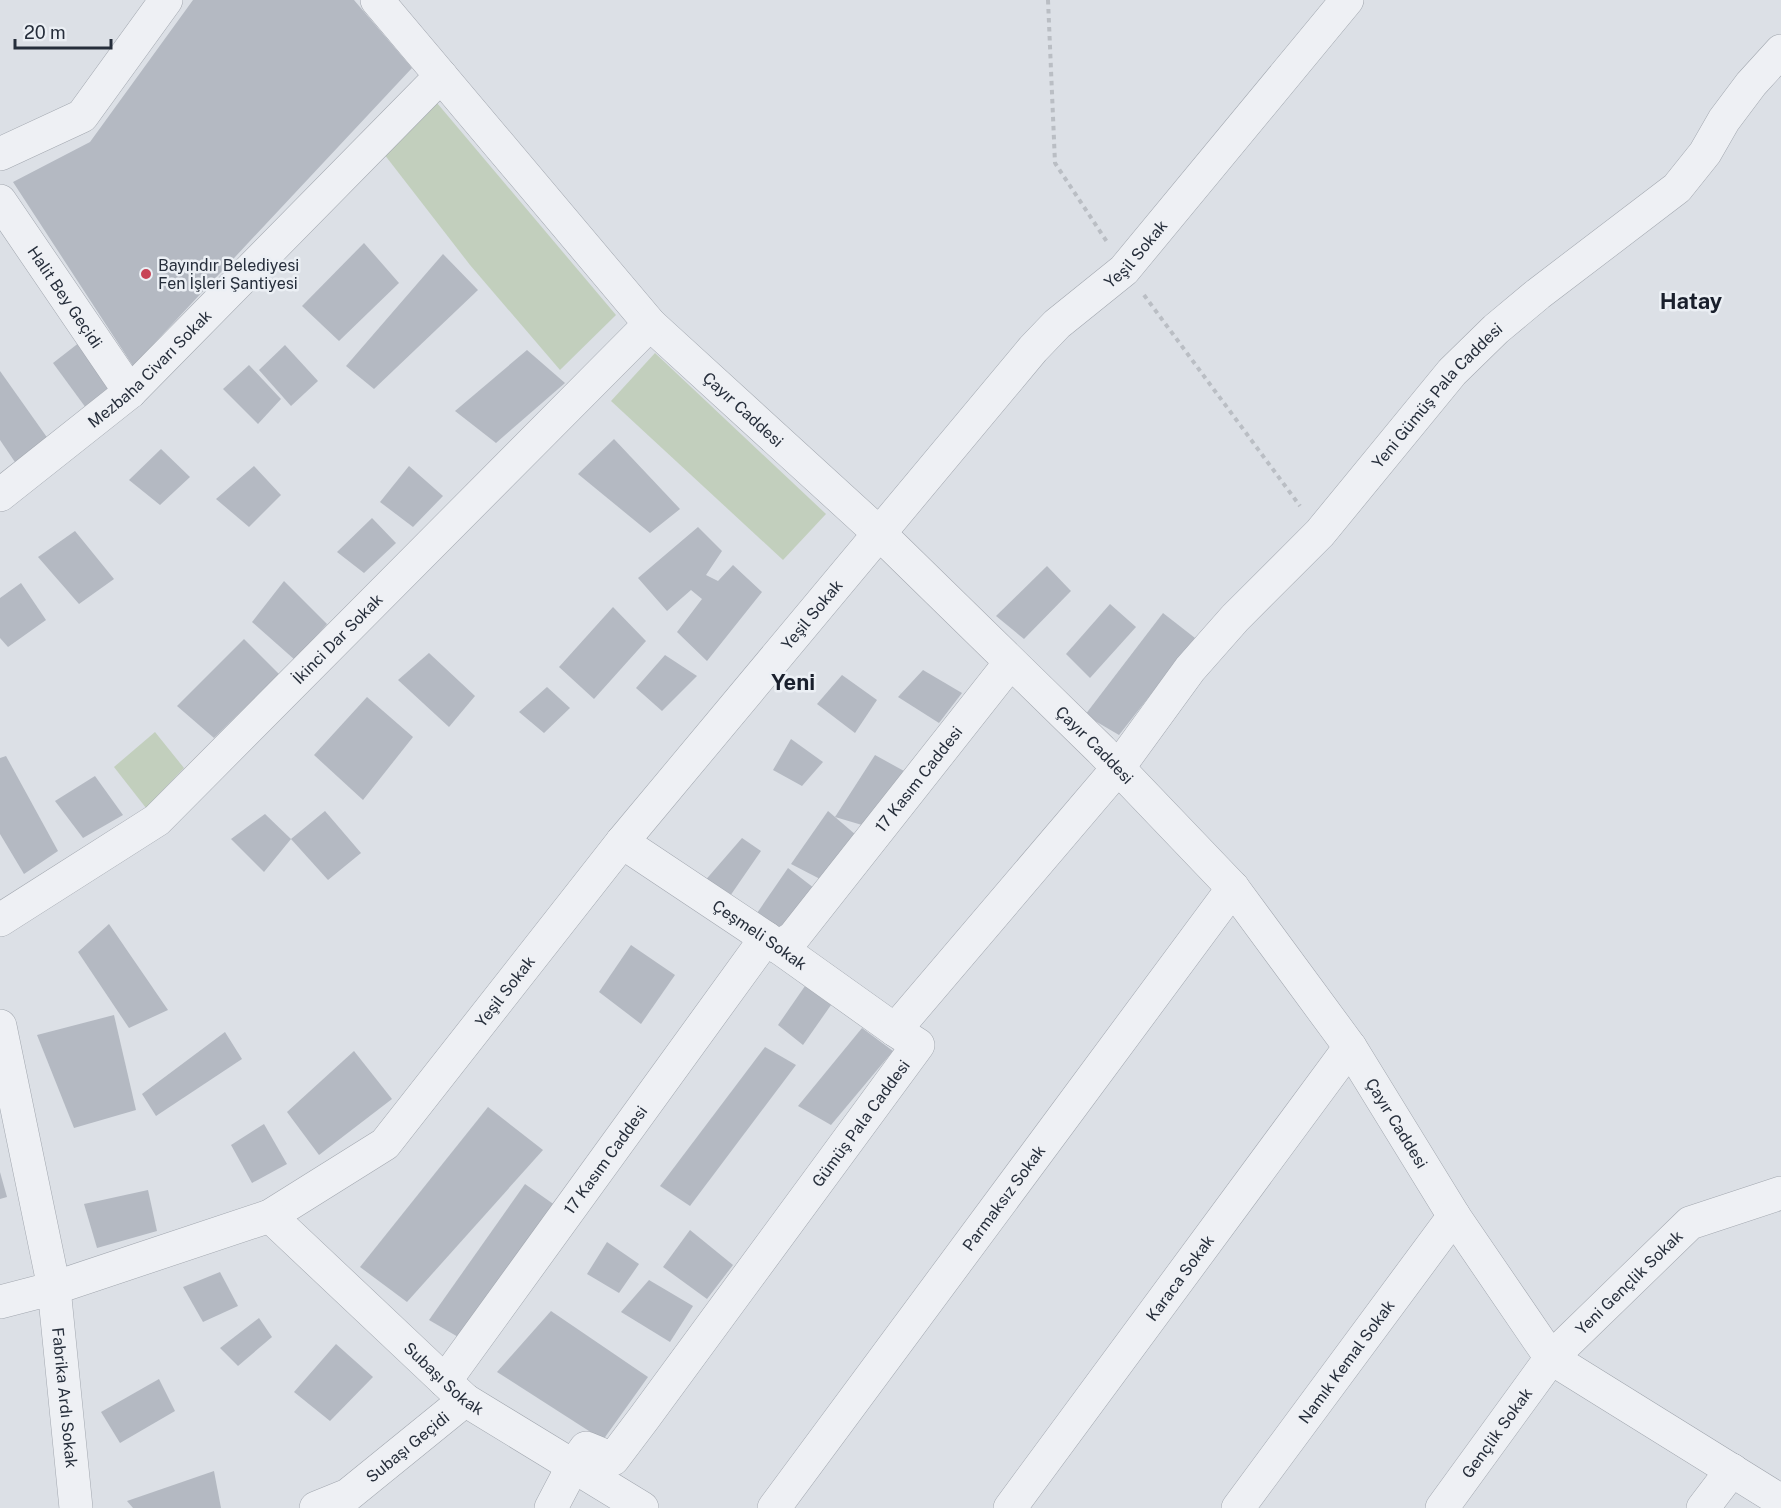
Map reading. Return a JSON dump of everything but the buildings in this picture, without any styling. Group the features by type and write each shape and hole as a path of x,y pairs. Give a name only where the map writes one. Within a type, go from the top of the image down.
{"street":[{"path":"0,154 82,116 166,0"},
{"name":"Çayır Caddesi","path":"377,0 651,324 881,535 1118,768 1233,888 1350,1047 1454,1216 1551,1358 1781,1501"},
{"name":"Yeşil Sokak","path":"0,1302 54,1288 270,1216 385,1144 622,842 881,535 1033,349 1057,324 1124,270 1347,0"},
{"name":"Yeni Gümüş Pala Caddesi","path":"1118,768 1190,669 1235,618 1320,533 1452,372 1496,329 1538,294 1677,188 1705,153 1724,120 1751,84 1781,51"},
{"name":"Mezbaha Civarı Sokak","path":"0,495 130,392 441,76"},
{"name":"Halit Bey Geçidi","path":"0,201 130,392"},
{"name":"İkinci Dar Sokak","path":"0,920 157,820 651,324"},
{"name":"17 Kasım Caddesi","path":"455,1391 772,942 793,938 1010,663"},
{"path":"896,1030 1118,768"},
{"name":"Çeşmeli Sokak","path":"622,842 772,942 896,1030"},
{"name":"Parmaksız Sokak","path":"774,1508 1233,888"},
{"name":"Fabrika Ardı Sokak","path":"0,1026 54,1288 76,1508"},
{"name":"Gümüş Pala Caddesi","path":"573,1466 586,1448 613,1459 756,1269 918,1045 896,1030"},
{"name":"Karaca Sokak","path":"1010,1508 1350,1047"},
{"name":"Yeni Gençlik Sokak","path":"1551,1358 1690,1223 1781,1193"},
{"name":"Subaşı Sokak","path":"270,1216 455,1391 642,1508"},
{"name":"Namık Kemal Sokak","path":"1238,1508 1454,1216"},
{"name":"Gençlik Sokak","path":"1442,1508 1551,1358"},
{"name":"Subaşı Geçidi","path":"316,1508 348,1495 455,1391"},
{"path":"551,1508 573,1466"},
{"path":"1703,1508 1732,1470"}],"green space":[{"path":"437,103 616,315 560,370 470,265 384,154"},
{"path":"655,353 826,514 783,560 611,401"},
{"path":"155,732 184,768 146,808 114,767"}],"place":[{"name":"Bayındır Belediyesi Fen İşleri Şantiyesi","path":"146,274"}],"district":[{"name":"Hatay","path":"1691,301"},
{"name":"Yeni","path":"793,682"}]}
